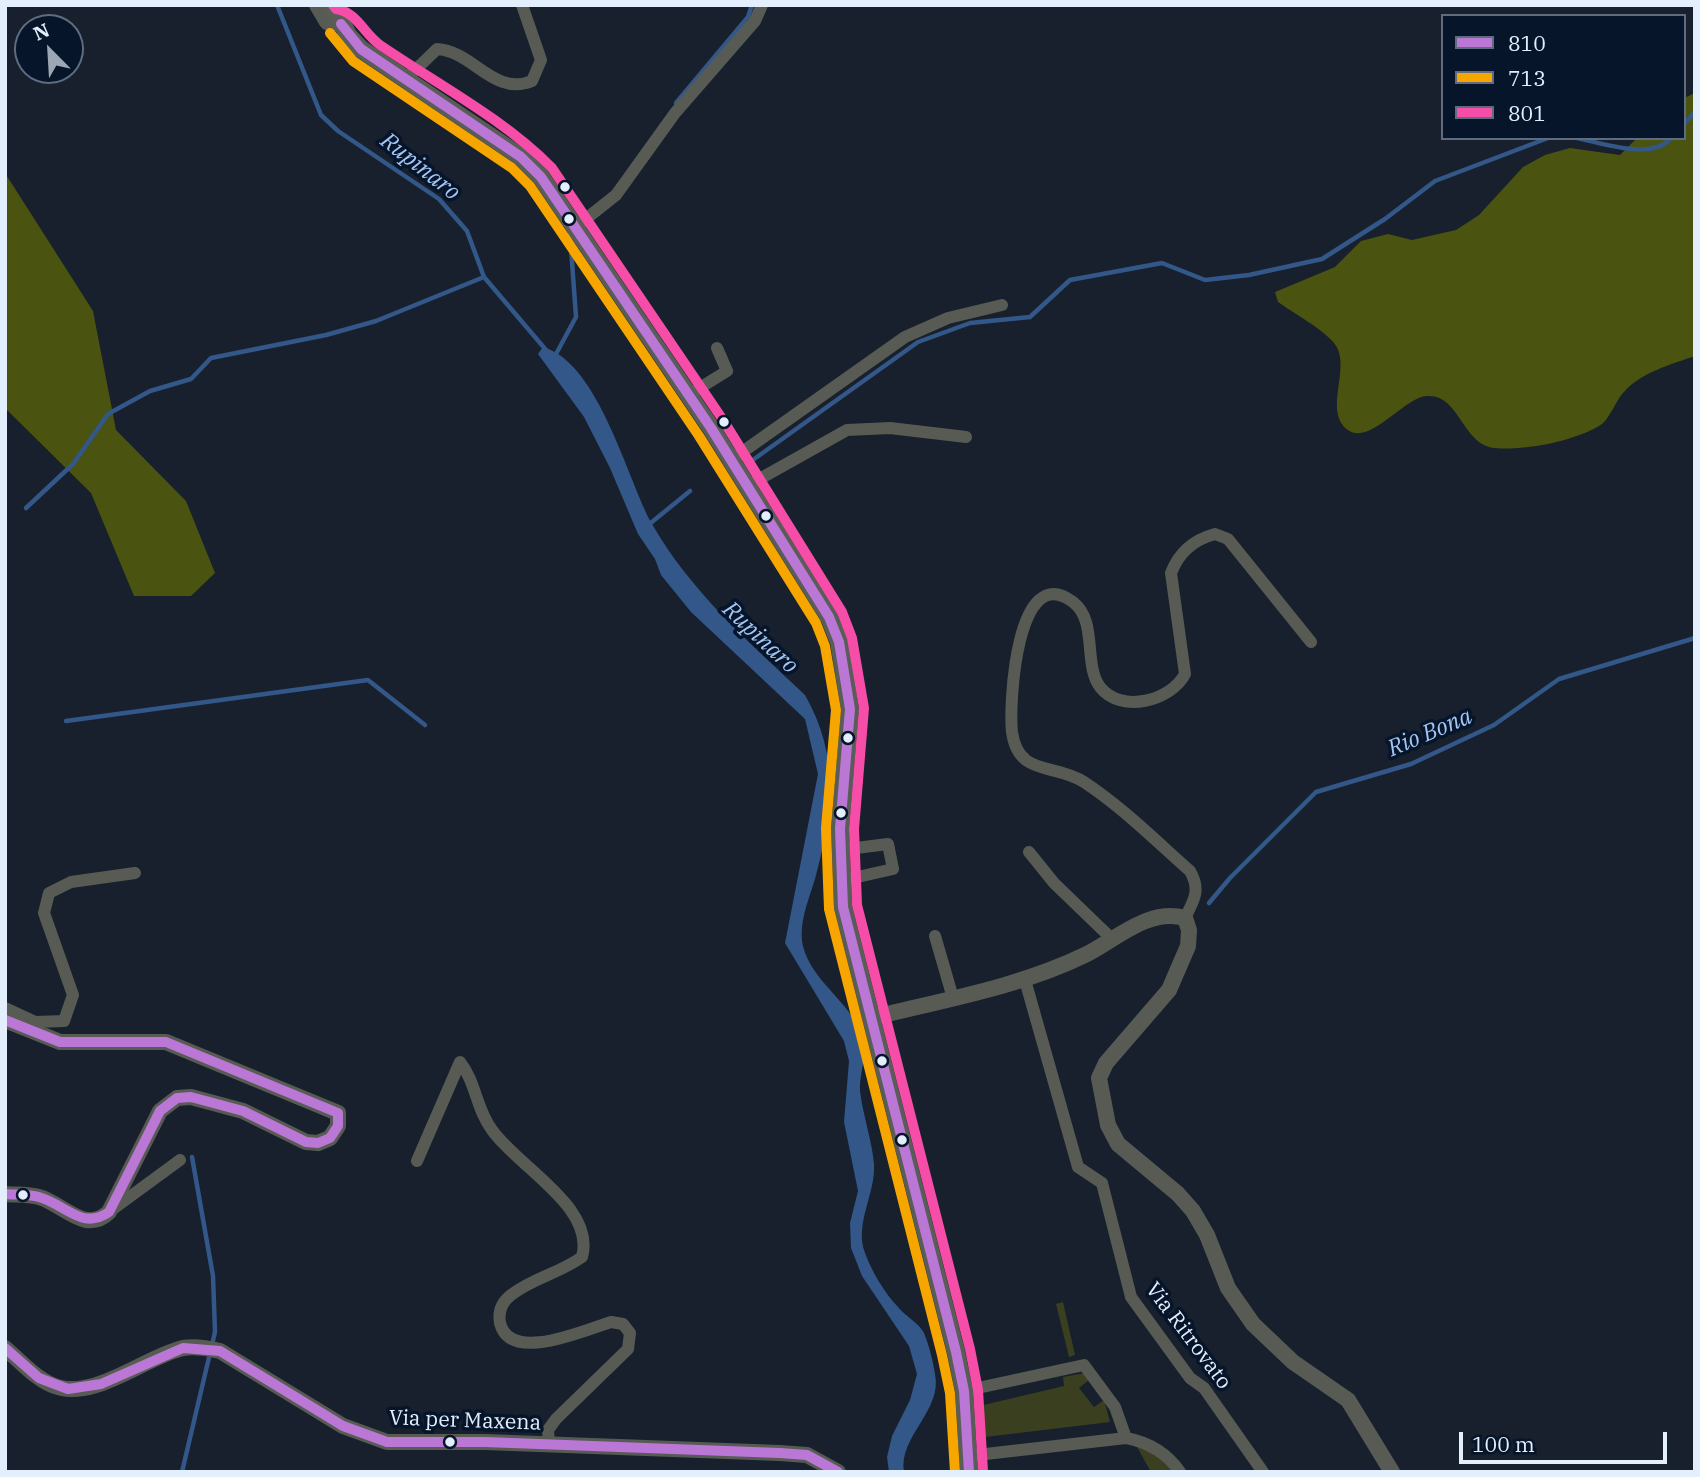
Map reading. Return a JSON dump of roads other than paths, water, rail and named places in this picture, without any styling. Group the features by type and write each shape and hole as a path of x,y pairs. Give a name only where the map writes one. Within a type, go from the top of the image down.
{"main road":[{"path":"333,5 341,24 361,48 521,157 541,177 690,394 829,617 839,642 850,709 840,850 843,907 964,1391 969,1464"}],"street":[{"path":"317,5 327,22 341,24"},
{"path":"406,79 437,48 450,51 503,83 522,86 532,81 541,60 522,5"},
{"path":"755,21 762,5"},
{"path":"577,226 616,195 675,113 755,21 766,14 770,5"},
{"path":"731,460 905,337 948,318 1002,305"},
{"path":"690,394 727,371 717,348"},
{"path":"747,486 847,430 890,428 966,437"},
{"path":"1311,642 1228,539 1215,534 1190,545 1176,560 1171,573 1185,674 1178,687 1164,694 1125,702 1110,698 1098,684 1082,613 1073,603 1061,596 1046,596 1032,606 1022,626 1012,728 1014,746 1030,764 1083,780 1190,871 1196,882 1197,894 1185,918 1189,930 1188,946 1169,990 1106,1063 1099,1077 1108,1125 1118,1144 1178,1194 1193,1211 1207,1236 1228,1288 1253,1324 1293,1363 1348,1401 1392,1472"},
{"path":"840,850 888,844 893,869 840,881"},
{"path":"1029,852 1054,883 1112,939"},
{"path":"5,1008 36,1022 64,1021 73,995 44,913 49,892 71,883 135,873"},
{"path":"871,1018 1025,979 1069,962 1158,916 1185,918"},
{"path":"935,936 953,998"},
{"name":"Via Ritrovato","path":"1025,979 1078,1167 1102,1184 1131,1297 1190,1378 1204,1388 1263,1472"},
{"path":"5,1020 60,1042 166,1042 338,1113 338,1126 330,1138 318,1143 306,1142 243,1111 191,1097 177,1098 160,1111 109,1212"},
{"path":"417,1161 460,1062 471,1075 476,1100 491,1130 573,1212 585,1233 582,1257 568,1268 532,1282 510,1295 500,1311 500,1321 508,1338 526,1345 611,1322 623,1324 630,1333 628,1349 556,1419 548,1430 549,1444"},
{"path":"5,1194 37,1197 86,1221 103,1219 180,1160"},
{"name":"Via per Maxena","path":"5,1348 34,1374 51,1385 66,1389 88,1388 181,1349 200,1346 220,1351 244,1364 362,1435 387,1442 549,1444 780,1453 807,1455 828,1469"},
{"path":"964,1391 1084,1365 1115,1407 1126,1438"},
{"path":"969,1464 1126,1438 1144,1441 1172,1461 1180,1472"}],"water":[{"path":"543,347 563,357 596,398 642,504 667,549 722,615 805,695 824,740 830,785 829,808 821,855 803,920 802,938 808,960 815,972 853,1018 864,1044 860,1091 874,1164 862,1231 865,1253 888,1295 924,1333 934,1369 936,1387 933,1400 907,1447 904,1472 889,1472 887,1457 892,1436 910,1400 917,1374 909,1346 862,1276 851,1248 850,1223 858,1191 844,1122 849,1061 844,1041 785,943 818,774 805,719 691,612 661,575 655,559 638,534 610,468 584,417 538,354"}],"waterway":[{"name":"Rupinaro","path":"277,5 321,115 338,131 439,199 467,231 484,277 546,350"},
{"path":"676,103 748,17 752,5"},
{"path":"1686,122 1695,112"},
{"path":"750,462 918,342 970,323 1030,317 1070,280 1162,263 1205,280 1249,275 1322,259 1385,219 1435,181 1543,140"},
{"path":"1586,140 1640,149 1663,145 1669,140"},
{"path":"556,354 576,317 570,234"},
{"path":"26,508 73,464 108,414 150,391 191,379 211,358 326,335 376,321 484,277"},
{"path":"647,526 690,491"},
{"name":"Rio Bona","path":"1209,903 1230,878 1316,792 1411,764 1494,725 1559,679 1695,638"},
{"path":"66,721 368,680 425,725"},
{"path":"182,1472 215,1332 213,1276 192,1157"}]}
